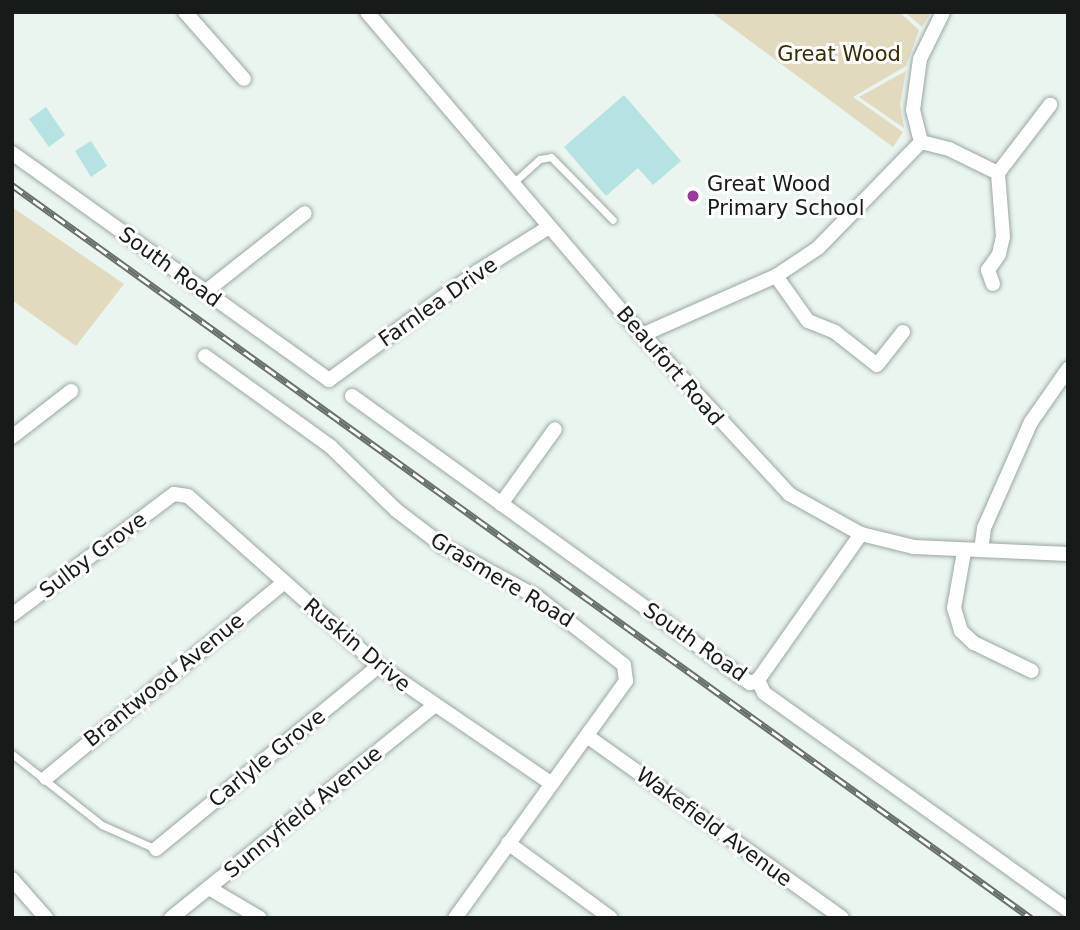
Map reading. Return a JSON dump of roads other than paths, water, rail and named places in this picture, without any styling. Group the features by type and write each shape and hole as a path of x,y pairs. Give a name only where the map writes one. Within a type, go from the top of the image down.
{"street":[{"path":"185,12 244,79"},
{"name":"Beaufort Road","path":"367,12 642,335 789,494 861,534 914,547 964,552 981,550 1068,554"},
{"path":"921,142 913,110 920,59 943,12"},
{"path":"985,273 999,254 1003,237 998,173 1049,105"},
{"path":"921,142 950,149 998,173"},
{"path":"642,335 776,275 852,217 867,195 921,142"},
{"name":"South Road","path":"12,153 329,380"},
{"path":"205,292 305,213"},
{"name":"Farnlea Drive","path":"329,380 477,272 549,227"},
{"path":"776,275 808,321 835,332 877,365 903,332"},
{"name":"Grasmere Road","path":"205,356 330,446 396,510 443,546 537,597 624,665 626,681 455,918"},
{"path":"981,550 984,528 1031,422 1066,375"},
{"path":"12,437 71,391"},
{"name":"South Road","path":"352,396 750,683 758,680 764,693 1068,910"},
{"path":"500,504 555,429"},
{"name":"Ruskin Drive","path":"174,494 188,496 379,666 552,784"},
{"name":"Sulby Grove","path":"12,615 174,494"},
{"path":"758,680 861,534"},
{"path":"964,552 954,608 961,631 974,643 1032,671"},
{"name":"Brantwood Avenue","path":"46,778 283,583"},
{"name":"Carlyle Grove","path":"156,849 379,666"},
{"name":"Sunnyfield Avenue","path":"171,918 434,706"},
{"name":"Wakefield Avenue","path":"587,736 842,918"},
{"path":"508,844 611,918"},
{"path":"12,879 46,918"},
{"path":"209,888 260,918"}],"lane":[{"path":"513,184 540,159 551,157 613,220"},
{"path":"12,754 46,778 102,825 156,849"}],"railway":[{"path":"12,185 1031,918"}],"place":[{"name":"Great Wood Primary School","path":"693,196"}],"park label":[{"name":"Great Wood","path":"839,54"}]}
